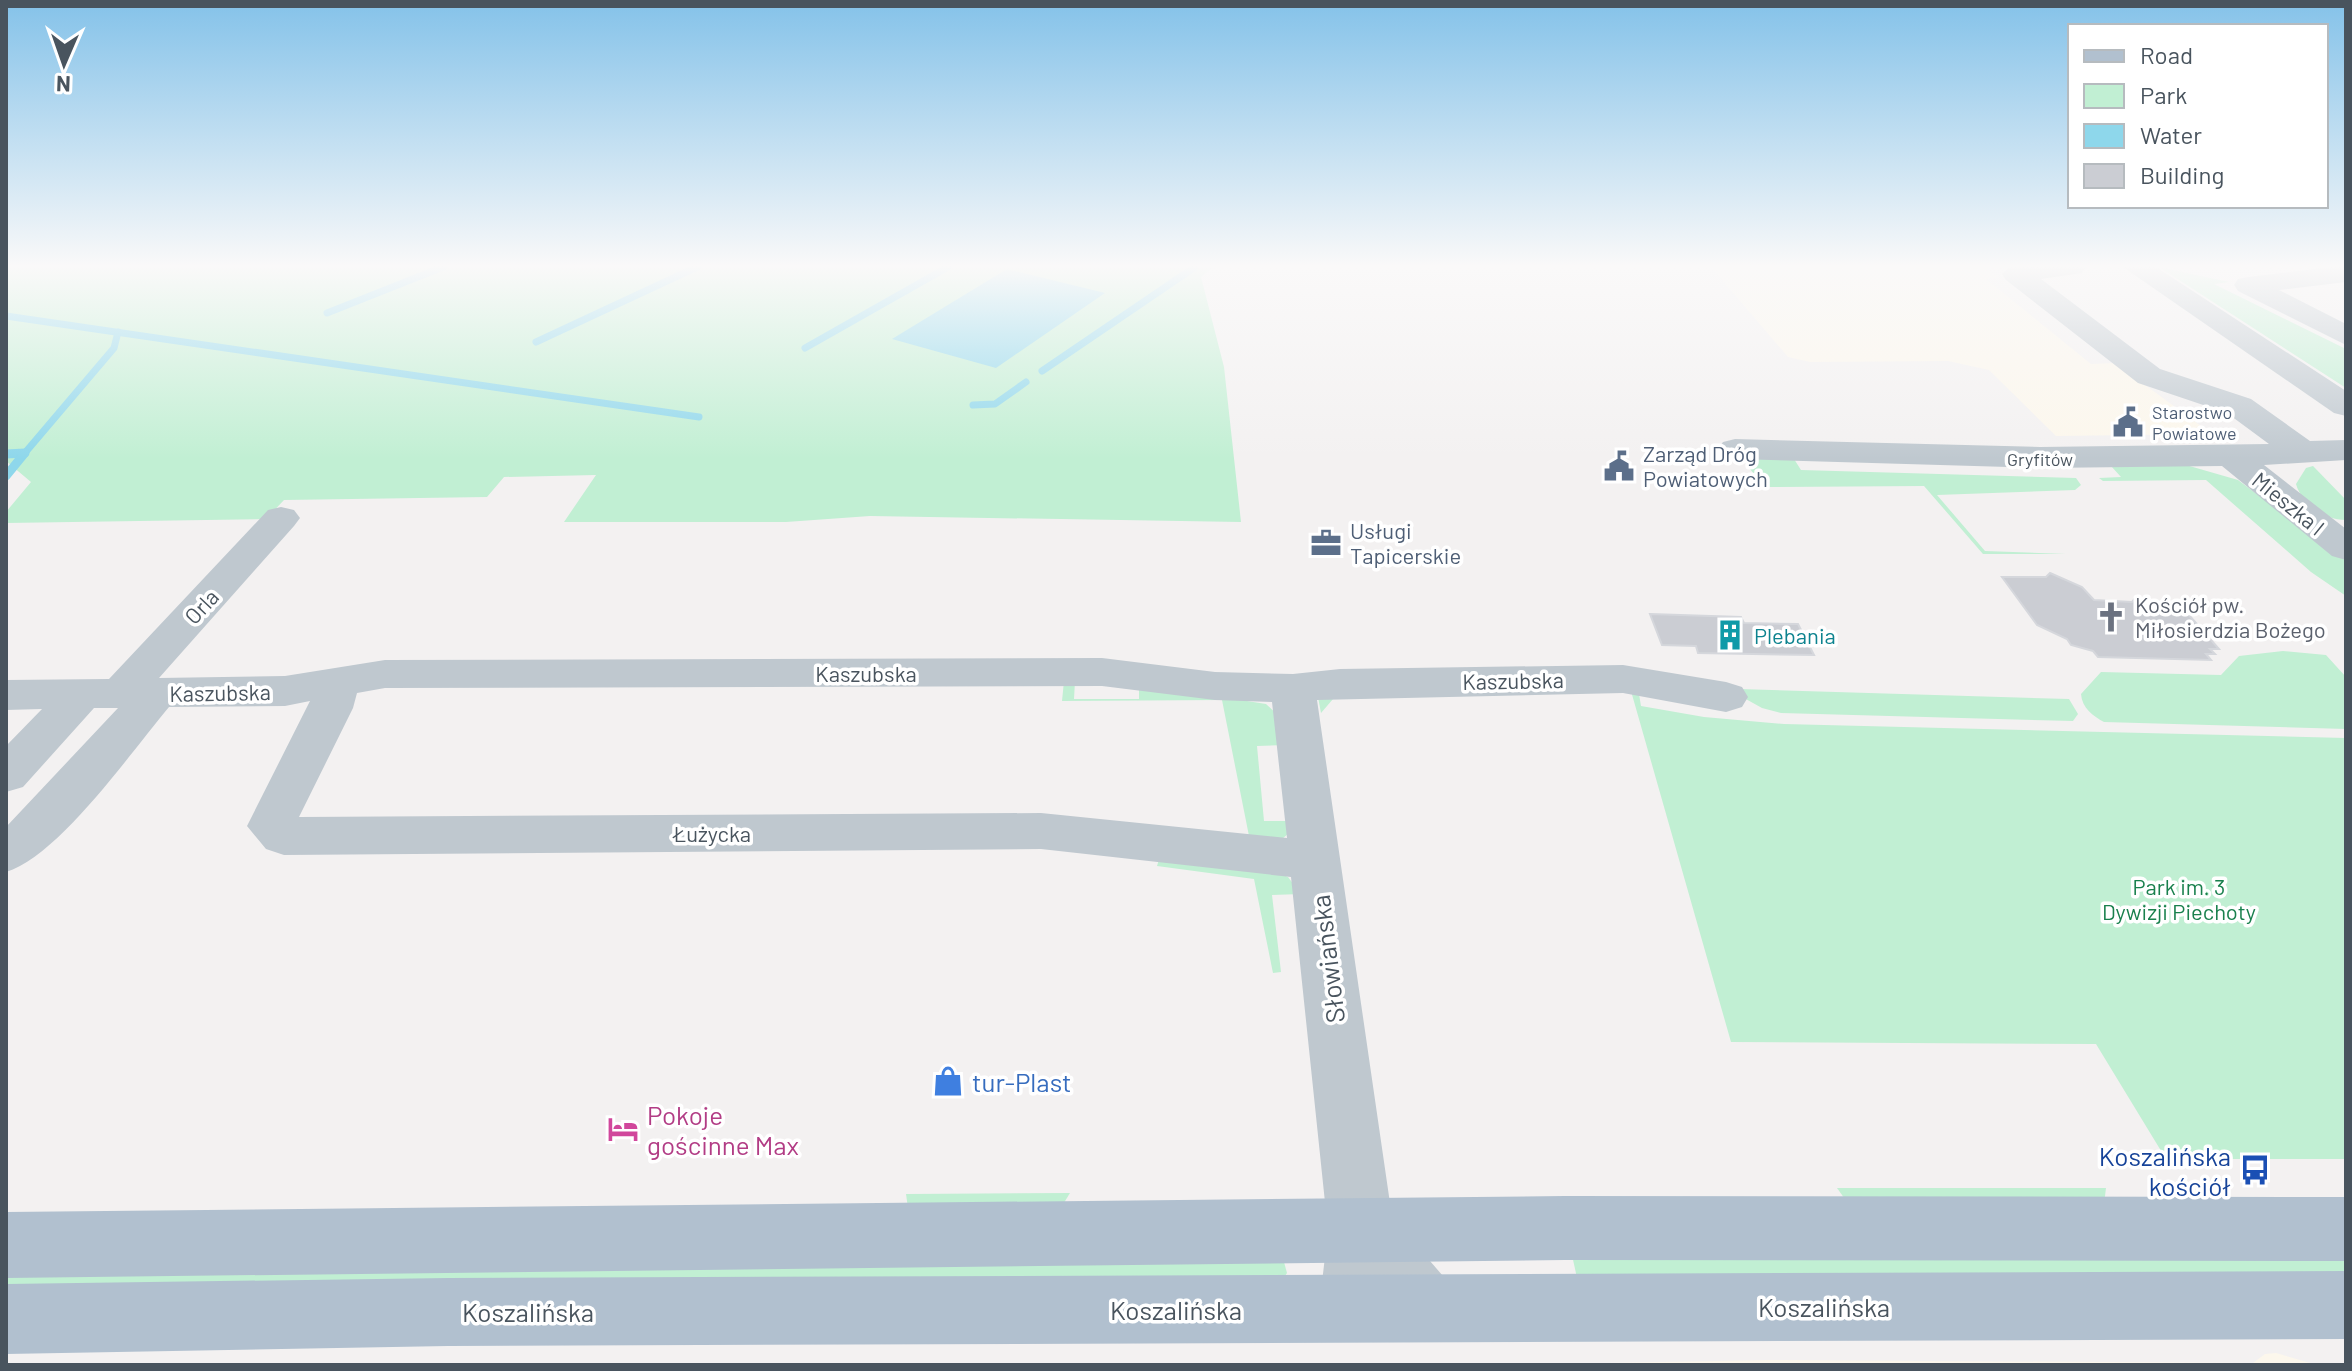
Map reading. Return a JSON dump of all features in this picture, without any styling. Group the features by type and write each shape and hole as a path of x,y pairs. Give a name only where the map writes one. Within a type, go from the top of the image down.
{"main road":[{"path":"6,1245 1361,1231 2346,1229"},
{"name":"Koszalińska","path":"6,1319 448,1312 2346,1305"}],"street":[{"path":"2090,331 2149,376 2239,406 2304,453"},
{"path":"2233,331 2346,406"},
{"name":"Gryfitów","path":"1735,449 2030,459 2232,457 2346,450"},
{"name":"Mieszka I","path":"2232,457 2346,548"},
{"name":"Orla","path":"6,853 32,835 120,693 281,518"},
{"name":"Kaszubska","path":"6,695 285,691 385,674 1102,672 1215,686 1293,688 1340,683 1623,679 1726,697"},
{"name":"Łużycka","path":"338,681 331,708 274,818 272,826 284,836 1041,831 1264,857 1315,858"},
{"name":"Słowiańska","path":"1293,688 1361,1231 1353,1308"},
{"name":"Orla","path":"6,775 120,693"},
{"path":"1361,1231 1425,1307"}],"shaded area":[{"path":"1766,331 2050,331 2091,364 2115,363 2212,434 2056,436 1989,370 1948,361 1810,362 1788,357"},
{"path":"2276,1353 2317,1365 1503,1365 1772,1360 2253,1363 2265,1354"}],"green space":[{"path":"6,331 1215,331 1224,367 1241,522 870,516 786,522 564,522 596,475 504,477 487,497 284,500 266,519 6,523 6,512 31,482 6,461"},
{"path":"2258,331 2309,331 2346,349 2346,388"},
{"path":"1740,456 1794,459 1801,470 2076,478 2081,485 2075,490 1937,495 1985,551 2066,554 1983,554 1924,486 1764,487"},
{"path":"2186,465 2238,480 2346,561 2346,596 2311,572 2206,480 2103,481 2099,478 2121,477 2111,466"},
{"path":"2313,466 2346,500 2346,520 2315,510 2299,492 2296,484 2306,468"},
{"path":"2283,651 2326,655 2346,677 2346,729 2104,722 2089,711 2082,699 2081,694 2101,672 2221,675 2239,656"},
{"path":"1064,681 1075,681 1074,699 1139,699 1139,684 1266,704 1279,716 1286,745 1257,746 1264,821 1294,821 1295,828 1282,839 1249,836 1222,700 1062,701"},
{"name":"Park im. 3 Dywizji Piechoty","path":"1622,687 1639,694 1641,706 1704,717 1784,724 2346,738 2346,1159 2166,1159 2096,1044 1731,1042 1631,691 1333,699 1321,713 1318,697"},
{"path":"1739,689 2069,699 2078,714 2073,721 1781,713 1762,708 1735,693"},
{"path":"1160,856 1277,872 1288,877 1301,894 1272,895 1281,972 1273,973 1254,879 1157,866"},
{"path":"1837,1188 2106,1188 2104,1204 1847,1202"},
{"path":"1070,1193 1062,1206 908,1208 906,1194"},
{"path":"2346,1253 2346,1279 1577,1278 1572,1255"},
{"path":"1284,1262 1287,1273 1283,1279 6,1295 6,1271"}],"water":[{"path":"905,331 1050,331 996,368 892,339"}],"building":[{"name":"Kościół pw. Miłosierdzia Bożego","path":"2050,573 2082,587 2094,600 2132,602 2137,596 2188,614 2219,649 2210,649 2215,654 2206,654 2211,660 2098,657 2093,651 2071,645 2067,639 2037,625 2002,577 2046,577"},
{"name":"Plebania","path":"1650,614 1741,617 1744,623 1798,624 1814,655 1698,653 1696,646 1662,645"}],"waterway":[{"path":"109,331 118,332"},
{"path":"536,342 560,331"},
{"path":"805,348 835,331"},
{"path":"1042,371 1101,331"},
{"path":"25,453 114,348 118,332"},
{"path":"118,332 699,417"},
{"path":"973,405 995,404 1026,382"},
{"path":"24,454 6,454 25,453"},
{"path":"6,476 24,454"}],"place":[{"name":"Starostwo Powiatowe","path":"2128,422"},
{"name":"Zarząd Dróg Powiatowych","path":"1619,466"},
{"name":"Usługi Tapicerskie","path":"1326,543"},
{"name":"Kościół pw. Miłosierdzia Bożego","path":"2111,617"},
{"name":"Plebania","path":"1730,635"},
{"name":"tur-Plast","path":"948,1081"},
{"name":"Pokoje gościnne Max","path":"623,1129"},
{"name":"Koszalińska kościół","path":"2255,1170"}]}
